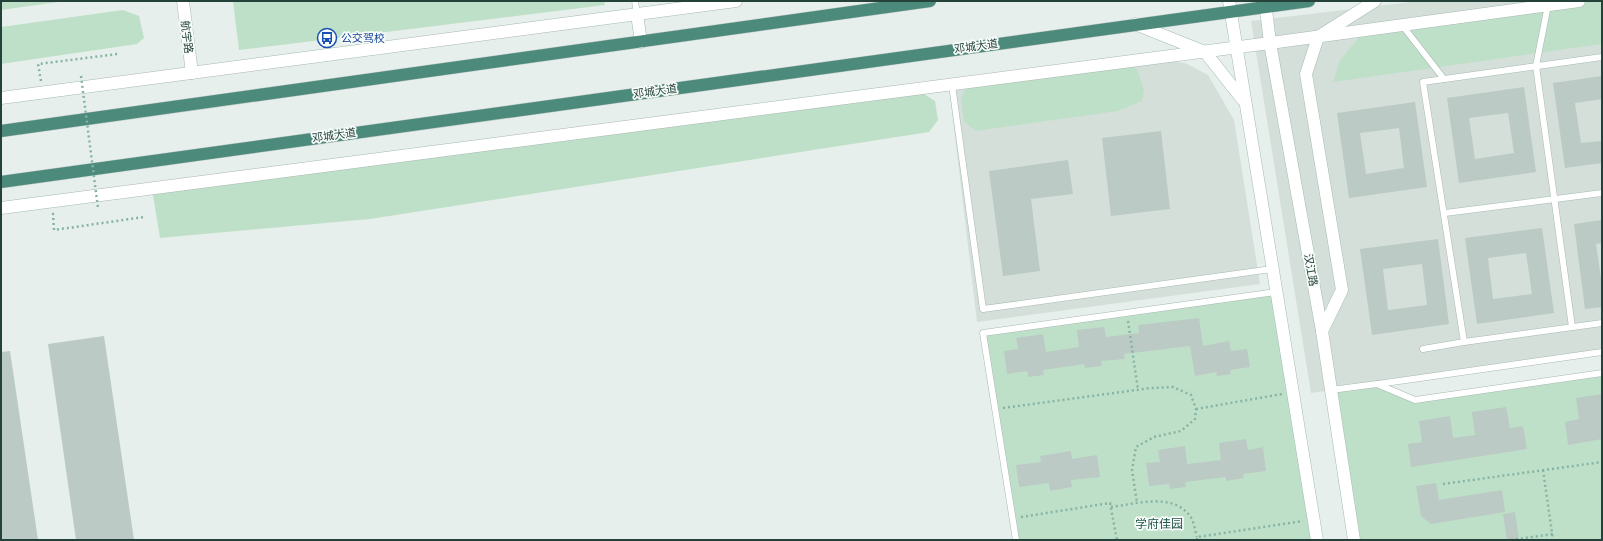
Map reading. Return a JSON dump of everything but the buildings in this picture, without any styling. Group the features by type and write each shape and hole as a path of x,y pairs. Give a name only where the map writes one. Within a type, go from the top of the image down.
{"highway":[{"path":"1,131 930,1"},
{"name":"邓城大道","path":"1,182 1135,24 1229,6 1309,1"}],"street":[{"name":"航宇路","path":"183,1 192,74"},
{"path":"1,98 736,1"},
{"path":"1322,331 1342,290 1306,74 1318,36 1375,1"},
{"path":"1,208 1205,52 1579,1"},
{"name":"汉江路","path":"1265,4 1270,43 1322,331 1354,540"},
{"path":"1229,6 1316,540"},
{"path":"637,14 641,42"},
{"path":"1135,24 1205,52 1244,102"}],"lane":[{"path":"635,1 637,14"},
{"path":"1548,5 1536,66 1572,327"},
{"path":"1402,25 1444,79"},
{"path":"1464,342 1423,82 1602,57"},
{"path":"952,84 983,309 1272,269"},
{"path":"1444,213 1602,193"},
{"path":"1016,540 983,333 1276,292"},
{"path":"1423,349 1602,323"},
{"path":"1331,390 1602,352"},
{"path":"1377,384 1415,400 1602,373"}],"path":[{"path":"47,80 40,81 38,64 118,54"},
{"path":"74,77 81,76 98,208"},
{"path":"59,213 52,214 54,230 144,217"},
{"path":"1127,313 1138,390"},
{"path":"995,410 1138,390 1173,387 1192,395 1196,409 1195,419 1181,431 1154,437 1136,447 1132,470 1137,503"},
{"path":"1196,409 1292,393"},
{"path":"1443,484 1602,462"},
{"path":"1543,470 1553,540"},
{"path":"1111,507 1160,500 1178,505 1191,517 1197,538 1313,519"},
{"path":"1013,519 1110,503 1117,540"},
{"path":"1511,540 1553,534"}],"shaded area":[{"path":"1419,1 1602,1 1602,352 1311,393 1251,21"},
{"path":"1150,59 1185,63 1208,75 1234,120 1260,284 977,322 949,85"}],"green space":[{"path":"1,1 66,1 1,10"},
{"path":"233,1 604,1 605,5 239,50"},
{"path":"1579,1 1602,1 1602,44 1333,82 1340,60 1365,30"},
{"path":"123,10 139,16 144,38 137,44 1,64 1,27"},
{"path":"1127,62 1137,69 1144,90 1142,101 1118,111 976,131 964,122 961,100 967,83"},
{"path":"916,89 935,101 938,120 929,132 370,219 160,238 152,189"},
{"path":"1276,292 1317,540 1016,540 983,333"},
{"path":"1602,372 1602,540 1354,540 1331,390 1377,384 1415,400"}],"place":[{"name":"公交驾校","path":"327,38"}],"district":[{"name":"学府佳园","path":"1159,524"}]}
